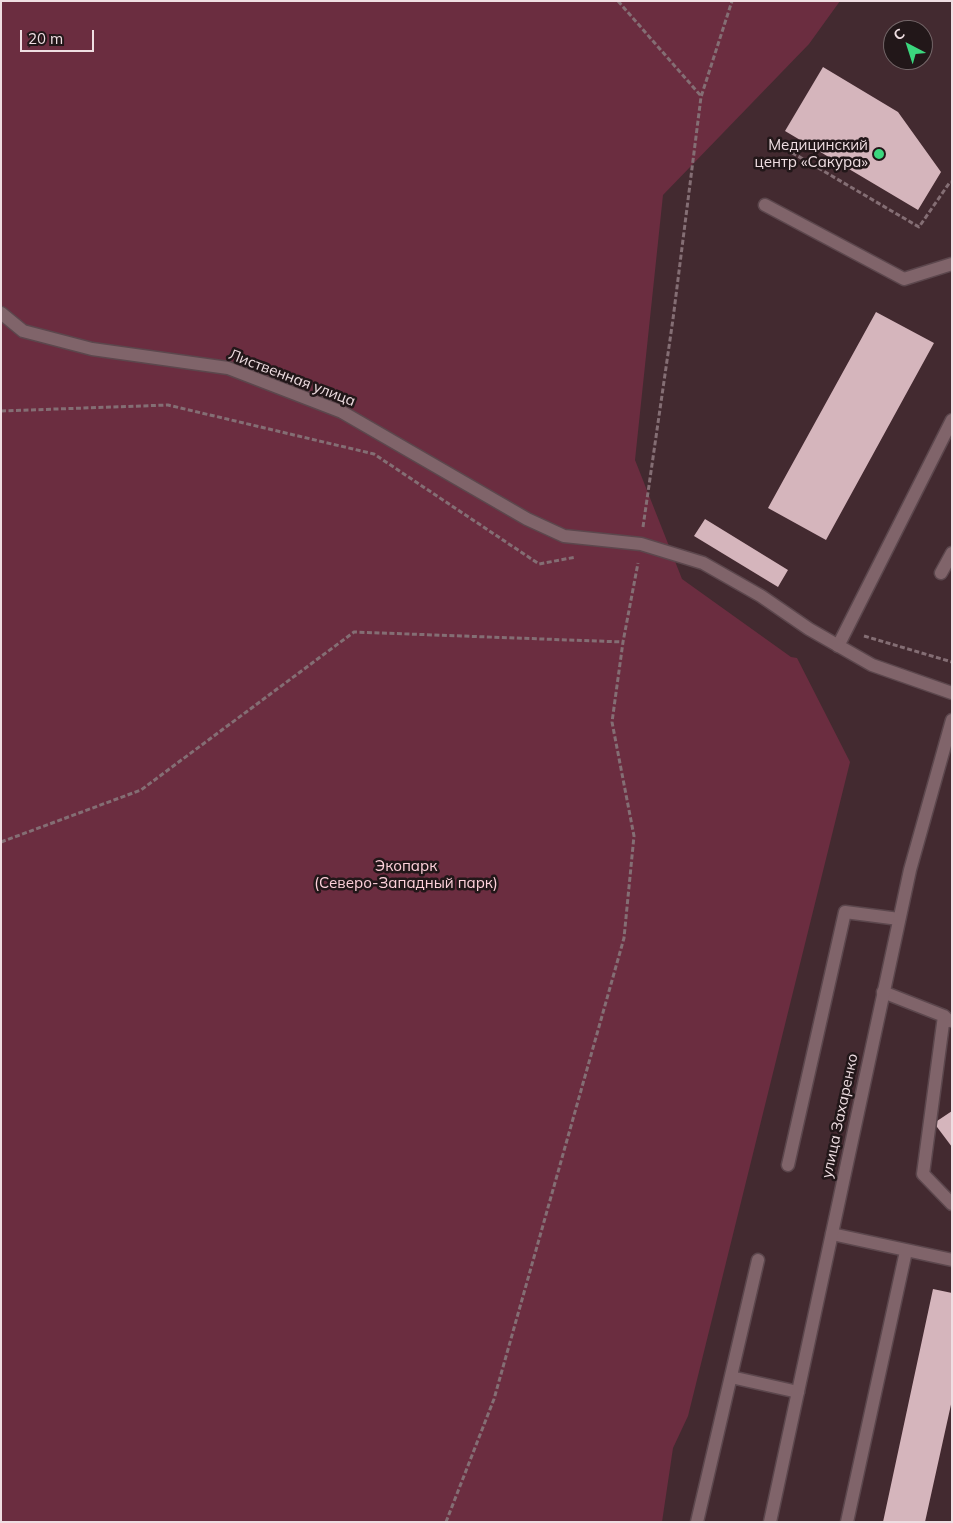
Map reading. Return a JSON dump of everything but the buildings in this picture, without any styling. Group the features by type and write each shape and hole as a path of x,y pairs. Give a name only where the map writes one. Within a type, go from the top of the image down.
{"street":[{"path":"765,205 904,279 952,264"},
{"name":"Лиственная улица","path":"1,313 23,331 92,349 228,368 342,412 527,519 564,536 641,544 703,563 760,596 809,629 872,665 952,693"},
{"path":"838,646 952,420"},
{"path":"941,573 952,553"},
{"name":"улица Захаренко","path":"770,1522 910,870 952,720"},
{"path":"788,1165 845,912 899,919"},
{"path":"883,992 948,1020 923,1174 952,1204"},
{"path":"832,1234 952,1260"},
{"path":"847,1522 906,1251"},
{"path":"696,1522 758,1260"},
{"path":"731,1377 798,1392"}],"path":[{"path":"618,1 701,96"},
{"path":"446,1522 494,1399 624,938 634,836 612,722 623,642 641,544 646,498 673,319 701,96 732,1"},
{"path":"779,145 919,227 950,182 952,182"},
{"path":"1,411 168,405 374,454 539,564 576,557"},
{"path":"1,842 141,790 354,632 623,642"},
{"path":"860,635 952,662"}],"green space":[{"name":"Экопарк (Северо-Западный парк)","path":"1,1 840,1 809,44 663,195 635,460 682,579 791,657 797,658 850,762 688,1416 673,1448 662,1522 1,1522"}],"place":[{"name":"Медицинский центр «Сакура»","path":"879,154"}]}
